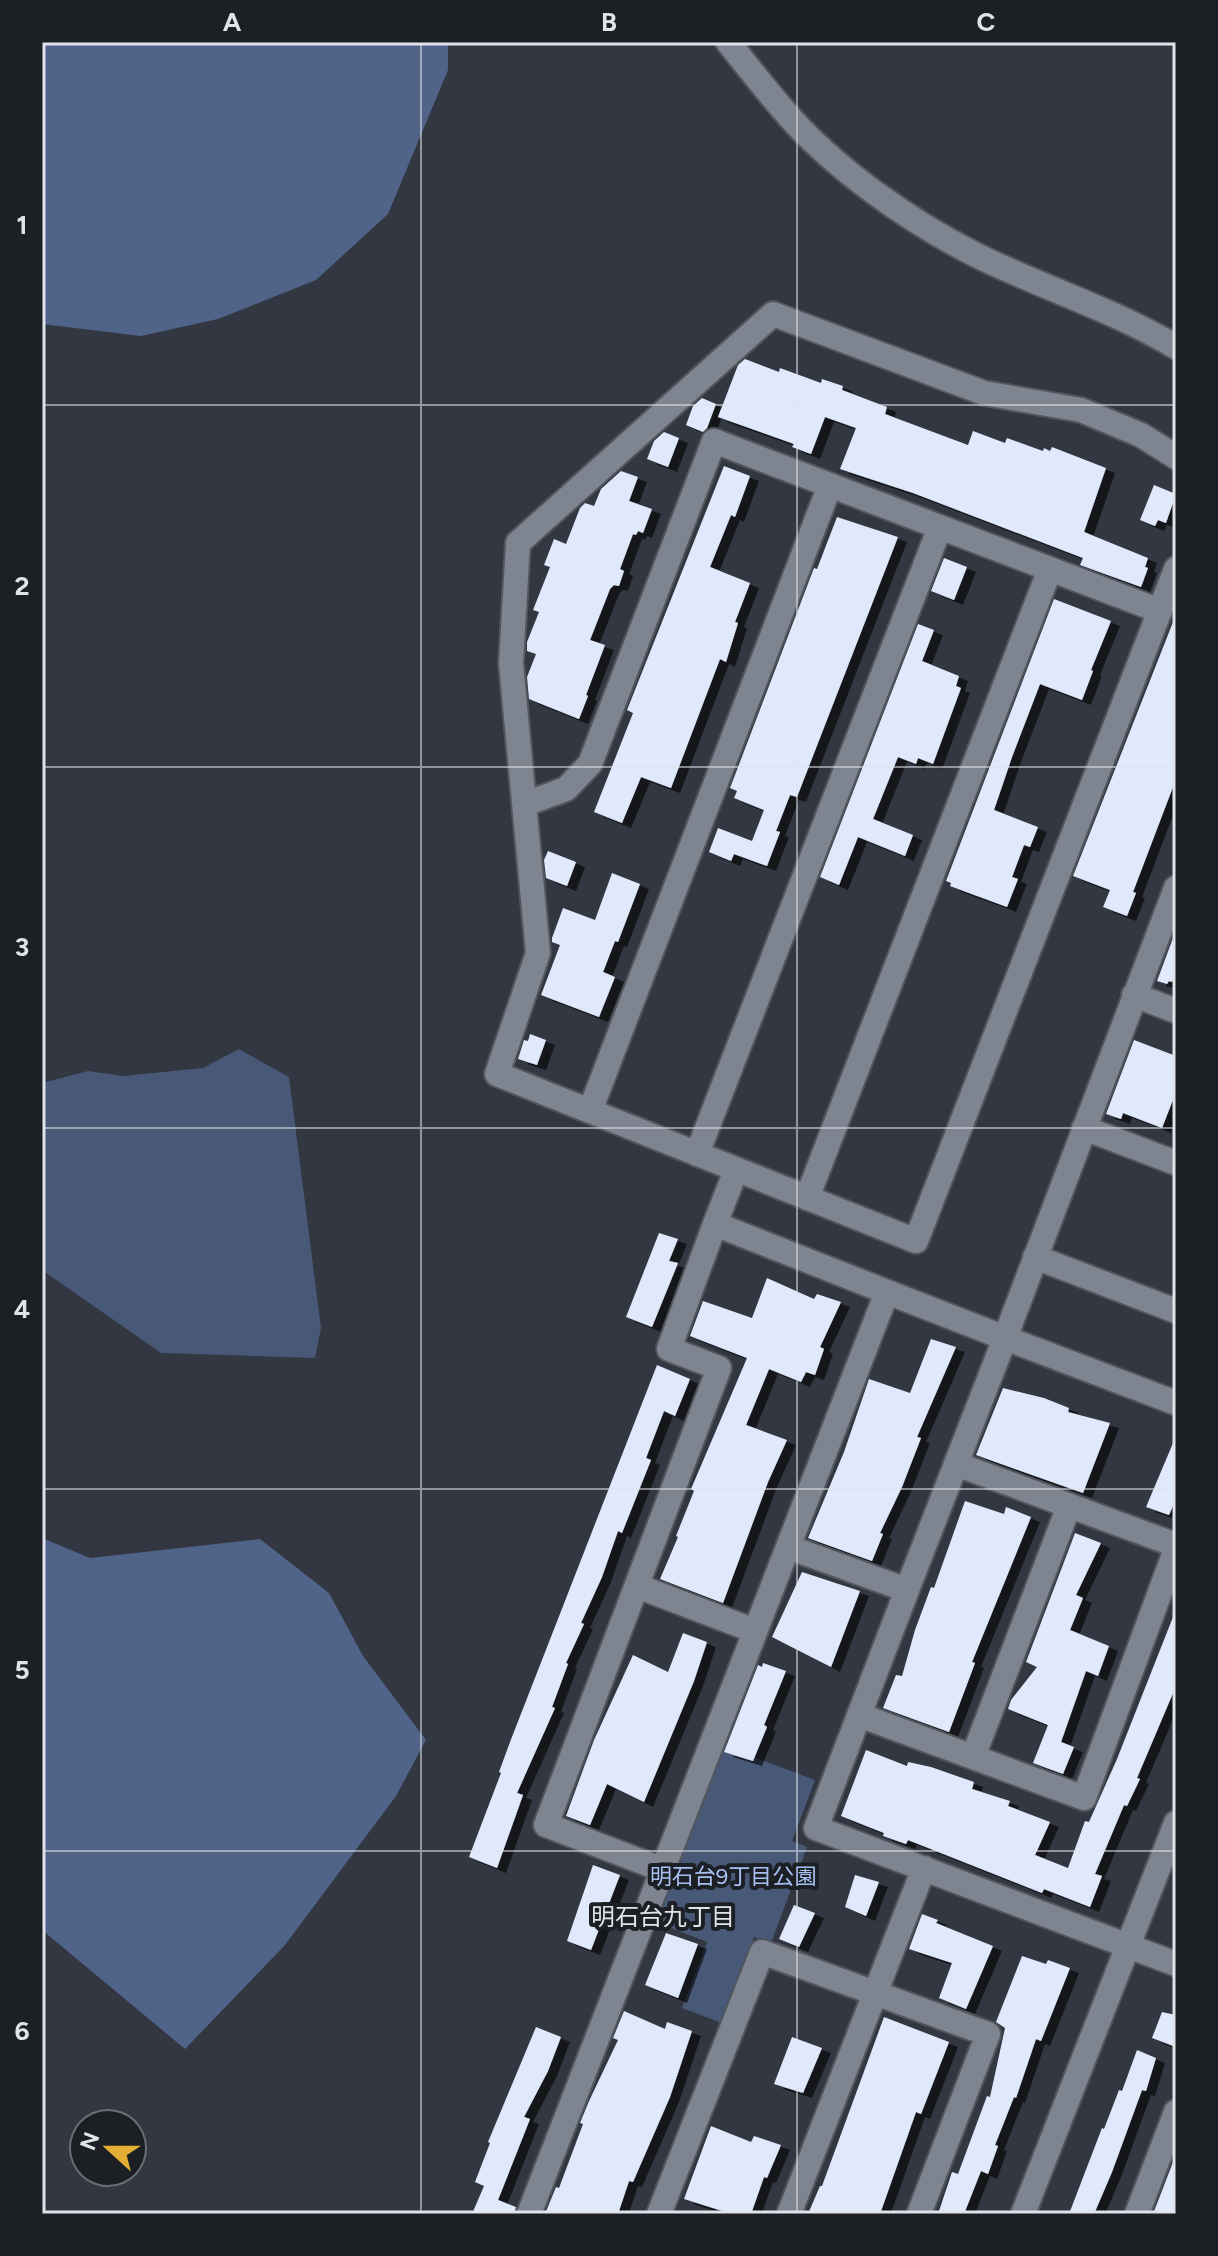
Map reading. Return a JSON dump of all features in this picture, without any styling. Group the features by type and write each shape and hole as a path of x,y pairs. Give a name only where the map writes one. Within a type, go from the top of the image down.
{"street":[{"path":"728,42 788,115 862,182 894,206 975,255 1104,309 1176,347"},
{"path":"1176,457 1141,435 1081,410 984,393 773,314 518,543 511,663 538,953 497,1074 916,1241 1176,569"},
{"path":"525,804 566,789 590,764 714,441 1160,611"},
{"path":"590,1111 830,485"},
{"path":"697,1154 940,527"},
{"path":"807,1198 1050,569"},
{"path":"1176,888 816,1828 1176,1964"},
{"path":"1134,995 1176,1011"},
{"path":"1084,1128 1176,1163"},
{"path":"661,1869 546,1825 719,1368 669,1349 736,1170"},
{"path":"715,1224 1176,1403"},
{"path":"1035,1257 1176,1311"},
{"path":"529,2214 887,1292"},
{"path":"859,1715 1084,1798 1176,1547 956,1464"},
{"path":"973,1757 1069,1506"},
{"path":"788,1547 907,1590"},
{"path":"637,1586 755,1631"},
{"path":"1023,2214 1176,1823"},
{"path":"789,2214 924,1868"},
{"path":"659,2214 762,1952 988,2034 919,2214"},
{"path":"1137,2214 1176,2112"}],"green space":[{"path":"239,1049 289,1077 321,1328 315,1358 161,1353 42,1270 42,1083 88,1071 123,1076 203,1068"},
{"name":"明石台9丁目公園","path":"720,1744 815,1780 792,1841 807,1847 771,1943 754,1937 722,2023 682,2008 707,1942 653,1921"}],"shaded area":[{"path":"42,42 448,42 448,70 388,214 316,280 218,319 141,336 42,324"},
{"path":"42,1538 90,1558 260,1539 329,1593 363,1656 426,1740 396,1796 285,1945 185,2049 42,1930"}],"building":[{"path":"745,359 779,372 780,368 821,383 822,379 843,386 842,390 887,407 885,414 968,445 973,431 1005,443 1007,438 1043,451 1044,448 1050,451 1052,447 1106,468 1084,532 1148,558 1141,587 1080,565 1083,558 913,493 840,469 856,428 825,417 811,454 792,447 794,444 718,417 738,365"},
{"path":"702,398 716,404 703,432 686,425 693,406"},
{"path":"664,432 679,438 668,467 647,459 654,441"},
{"path":"724,466 750,476 735,517 731,515 710,567 750,583 735,622 738,623 726,662 720,659 671,788 641,777 622,823 594,812 633,713 627,710"},
{"path":"621,471 638,477 629,501 652,509 643,533 638,531 636,535 633,534 620,569 624,571 619,586 614,585 610,589 590,640 605,645 579,719 529,699 527,677 536,654 527,651 527,642 539,612 533,610 550,567 544,565 554,539 566,544 580,508 585,503 594,506 601,489"},
{"path":"1154,485 1176,494 1166,523 1158,520 1155,526 1140,520"},
{"path":"837,517 898,537 797,797 790,795 767,866 734,854 731,861 709,852 718,828 752,841 764,810 734,798 737,791 730,788 814,568 817,569"},
{"path":"944,558 967,567 954,600 931,591"},
{"path":"1054,599 1111,621 1082,700 1040,684 1012,757 994,810 1038,827 1030,847 1024,845 1012,877 1018,879 1007,907 950,886 951,883 946,881"},
{"path":"1175,617 1176,779 1133,892 1136,893 1127,916 1103,907 1110,890 1073,876"},
{"path":"918,624 934,630 922,661 959,676 956,686 961,688 933,764 918,758 916,764 898,757 873,819 913,835 905,856 858,837 839,885 820,877"},
{"path":"548,851 576,862 567,886 546,878 544,860"},
{"path":"612,873 640,884 603,972 615,977 599,1017 541,995 560,945 552,942 552,938 563,908 595,920"},
{"path":"1176,930 1176,972 1172,982 1167,984 1157,981"},
{"path":"530,1034 546,1040 537,1065 518,1059 524,1040 528,1041"},
{"path":"1134,1040 1176,1056 1176,1092 1162,1128 1123,1113 1121,1119 1106,1114"},
{"path":"659,1233 678,1239 669,1261 678,1263 652,1327 626,1317"},
{"path":"767,1278 814,1299 817,1294 841,1302 820,1347 824,1349 815,1375 806,1372 801,1382 769,1369 746,1425 787,1440 723,1603 660,1579 694,1491 691,1489 747,1358 690,1336 703,1301 752,1318"},
{"path":"931,1339 956,1347 917,1437 921,1438 880,1533 883,1534 872,1561 808,1538 844,1452 869,1379 910,1393"},
{"path":"657,1365 690,1379 675,1416 664,1411 646,1458 651,1460 622,1533 618,1531 581,1623 584,1624 566,1663 552,1707 555,1708 517,1793 523,1795 497,1868 469,1857 510,1742"},
{"path":"1003,1388 1044,1398 1069,1408 1068,1412 1110,1423 1083,1493 976,1455"},
{"path":"1176,1436 1176,1499 1169,1515 1146,1507"},
{"path":"965,1501 1004,1514 1006,1507 1031,1517 972,1662 975,1663 949,1732 883,1708 896,1675 902,1676 915,1630 931,1587 934,1588"},
{"path":"1075,1533 1101,1543 1076,1595 1083,1598 1070,1630 1109,1646 1098,1676 1086,1671 1061,1742 1074,1747 1063,1774 1033,1763 1048,1725 1008,1709 1011,1700 1037,1667 1026,1662"},
{"path":"802,1572 860,1591 831,1667 772,1637"},
{"path":"1175,1612 1176,1686 1137,1778 1140,1779 1127,1806 1124,1805 1095,1874 1102,1876 1090,1907 1044,1889 1042,1893 908,1840 906,1844 883,1836 884,1833 841,1816 866,1750 907,1766 908,1762 931,1767 974,1782 972,1789 1010,1801 1008,1806 1050,1822 1035,1855 1068,1868 1085,1821 1089,1822 1117,1759"},
{"path":"683,1633 707,1642 644,1802 607,1784 590,1825 566,1816 594,1740 633,1655 668,1672"},
{"path":"763,1663 786,1671 753,1761 724,1752 758,1665 762,1667"},
{"path":"593,1865 620,1875 591,1950 567,1941"},
{"path":"855,1875 879,1882 866,1916 845,1907"},
{"path":"794,1905 815,1913 799,1947 779,1939"},
{"path":"922,1914 938,1920 936,1923 993,1946 966,2009 939,1998 952,1963 909,1949"},
{"path":"666,1933 698,1944 678,1998 645,1985"},
{"path":"1022,1956 1046,1964 1048,1960 1070,1968 1041,2041 1036,2039 1016,2098 995,2145 998,2146 988,2174 981,2171 964,2214 938,2214 952,2172 958,2174 987,2096 990,2097 1005,2028 996,2022"},
{"path":"624,2011 665,2029 667,2022 692,2031 670,2097 633,2182 629,2181 618,2214 545,2214 556,2187 559,2188 589,2101 618,2040 613,2038"},
{"path":"1162,2012 1176,2015 1176,2047 1152,2038"},
{"path":"884,2017 949,2042 921,2114 916,2112 880,2214 808,2214 822,2186"},
{"path":"536,2027 561,2037 548,2071 524,2117 530,2119 498,2200 516,2207 514,2214 472,2214 484,2186 475,2182 488,2142"},
{"path":"792,2037 822,2048 803,2093 774,2084"},
{"path":"1137,2050 1156,2058 1146,2091 1142,2090 1094,2214 1069,2214 1102,2128 1119,2090 1122,2091"},
{"path":"711,2126 751,2142 754,2136 781,2145 767,2178 764,2177 751,2214 732,2214 684,2199"},
{"path":"1175,2157 1176,2214 1153,2214"}],"district":[{"name":"明石台九丁目","path":"663,1917"}]}
